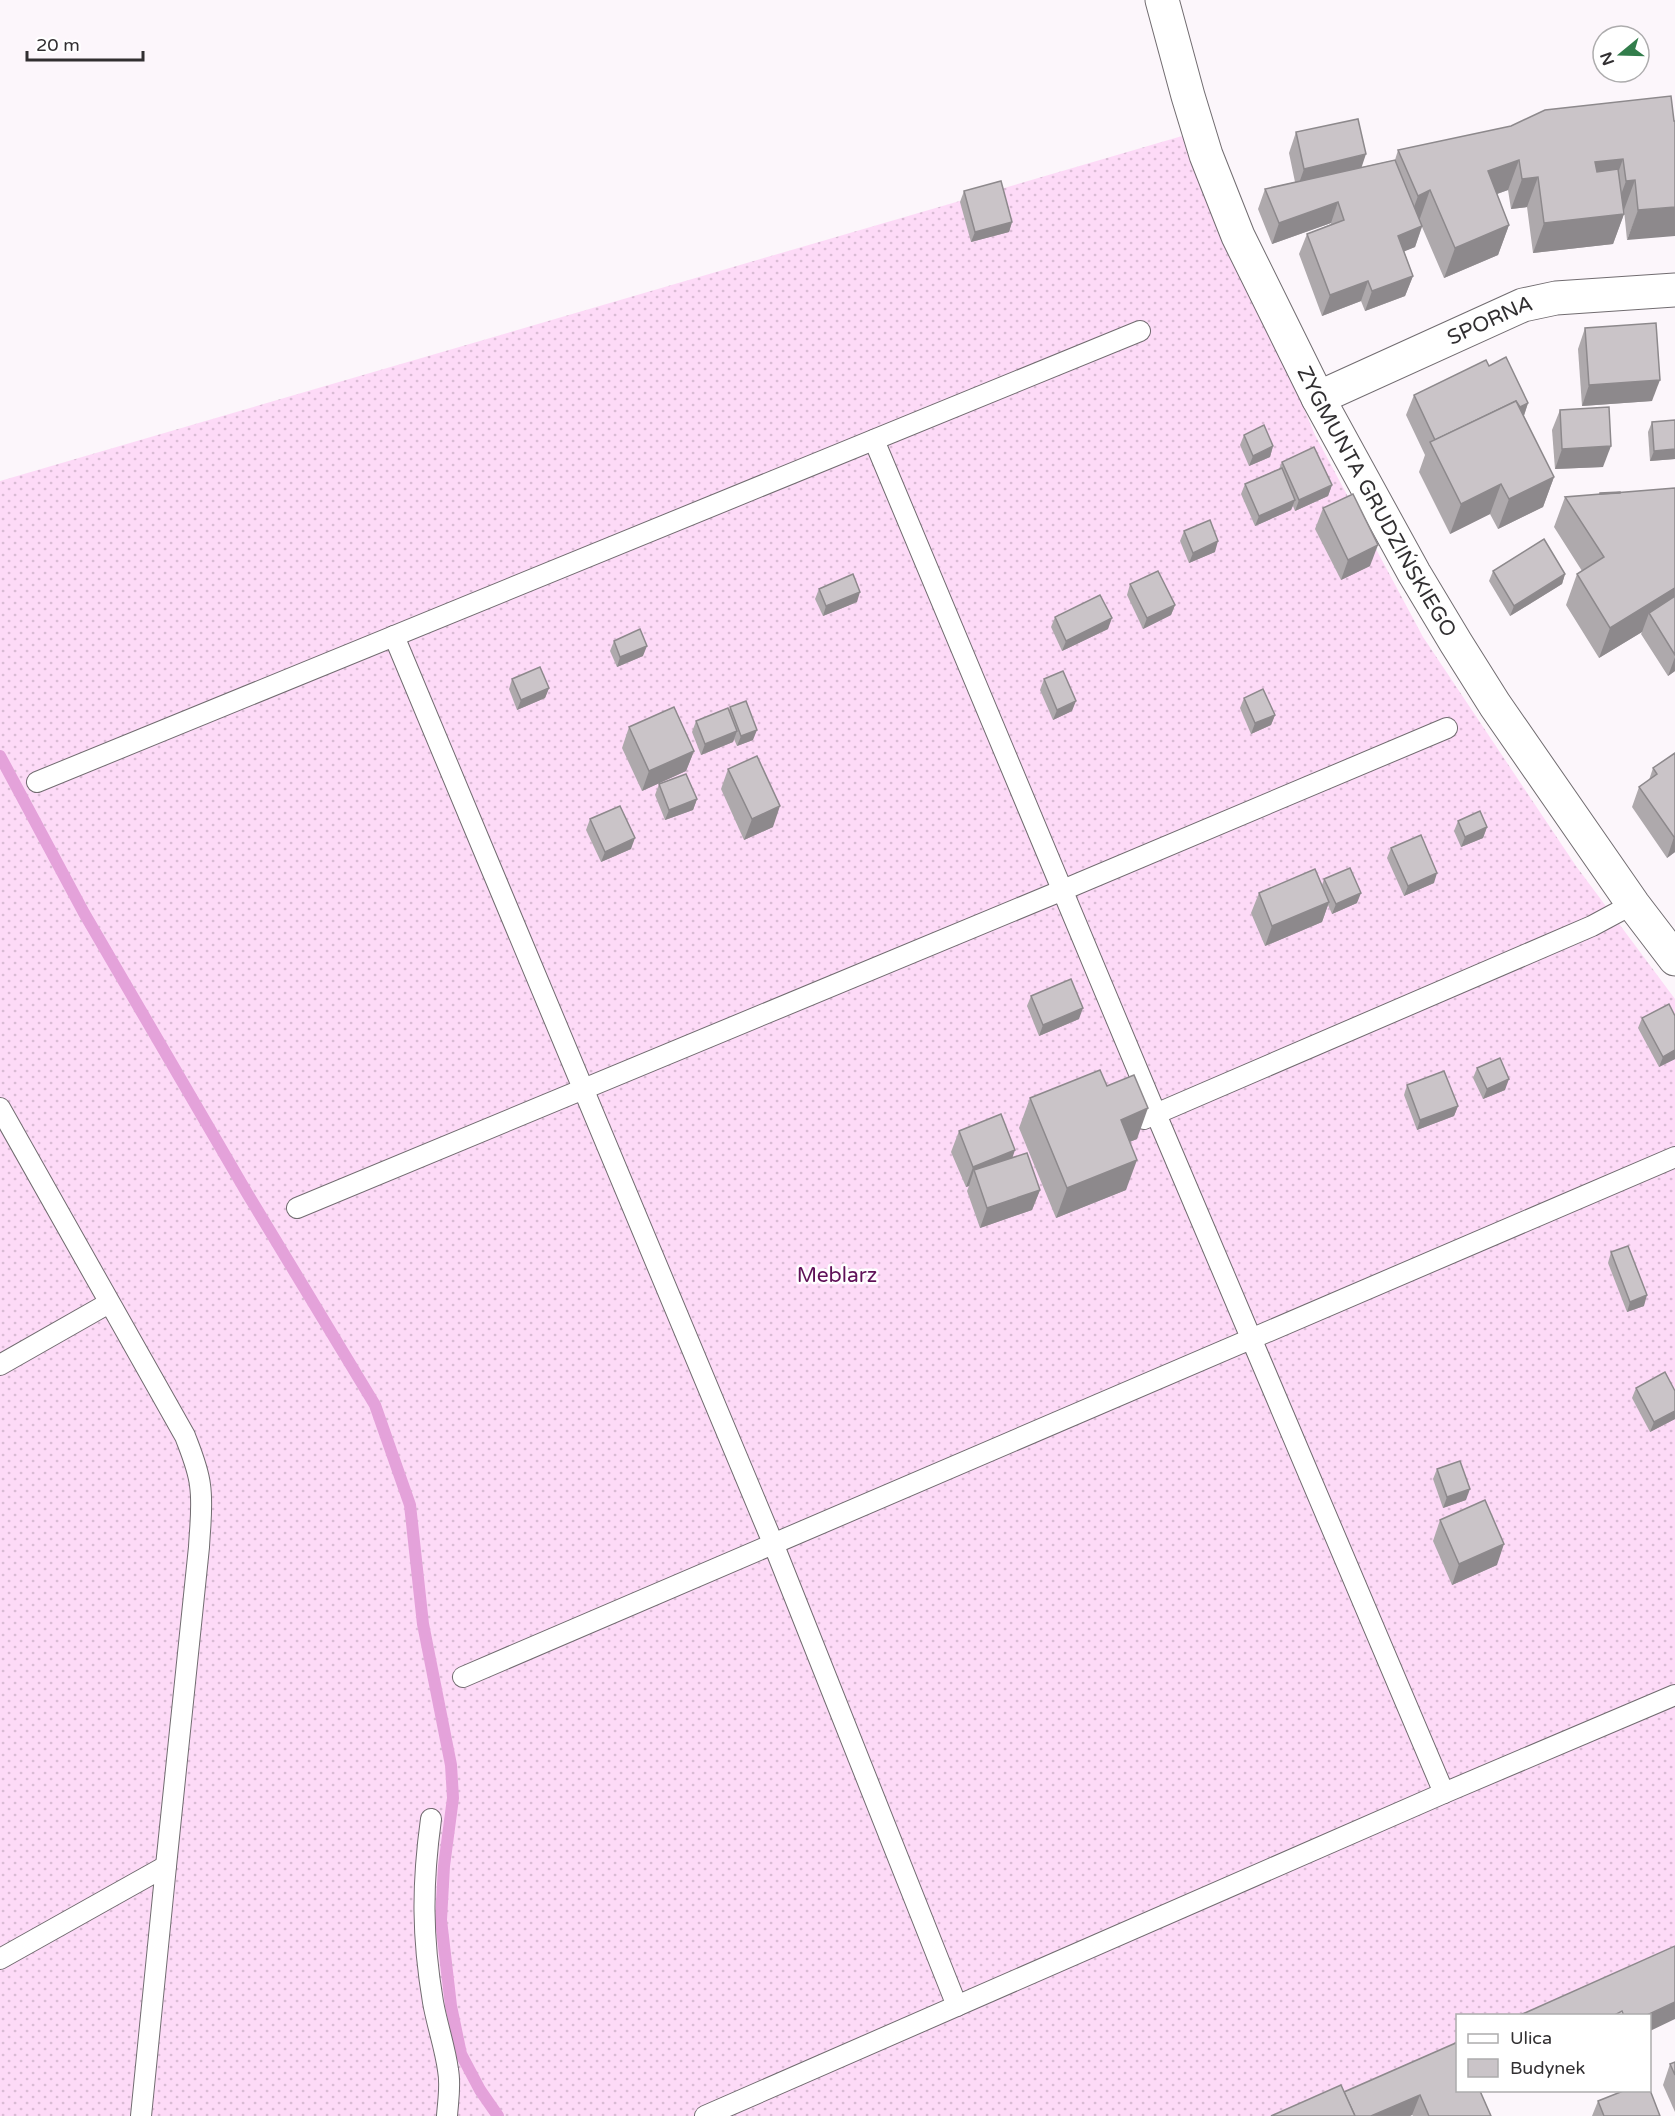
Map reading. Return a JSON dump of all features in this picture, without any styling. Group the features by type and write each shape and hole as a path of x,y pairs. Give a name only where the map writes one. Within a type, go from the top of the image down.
{"street":[{"name":"ZYGMUNTA GRUDZIŃSKIEGO","path":"1162,0 1188,96 1218,185 1238,236 1318,398 1414,573 1495,705 1633,904 1675,959"},
{"name":"SPORNA","path":"1318,398 1523,305 1556,298 1675,290"}],"lane":[{"path":"37,782 1140,331"},
{"path":"874,440 1444,1793"},
{"path":"394,636 773,1543 957,2006"},
{"path":"297,1208 1447,728"},
{"path":"1134,1123 1592,926 1633,904"},
{"path":"0,1108 184,1436 196,1465 200,1484 202,1510 199,1547 141,2116"},
{"path":"463,1677 1675,1157"},
{"path":"0,1365 110,1303"},
{"path":"705,2116 1444,1793 1675,1695"},
{"path":"431,1819 425,1872 424,1924 433,2002 448,2070 447,2116"},
{"path":"0,1959 166,1866"}],"green space":[{"name":"Meblarz","path":"1189,134 1315,435 1423,637 1576,866 1675,999 1675,1963 1559,2014 1456,2014 1456,2060 1329,2116 0,2116 0,481"}],"building":[{"path":"1671,96 1675,121 1675,207 1638,210 1635,180 1626,181 1623,159 1595,162 1597,172 1618,169 1624,214 1544,223 1538,177 1522,179 1519,160 1488,171 1509,225 1455,248 1430,190 1418,196 1398,150 1511,126 1545,110"},
{"path":"1358,119 1366,154 1304,169 1296,132"},
{"path":"1395,160 1422,226 1398,236 1413,276 1372,291 1368,281 1330,295 1307,234 1344,220 1338,202 1279,223 1265,189"},
{"path":"1001,181 1012,222 975,232 964,191"},
{"path":"1656,323 1660,380 1589,385 1585,328"},
{"path":"1506,357 1528,403 1520,407 1516,401 1435,440 1414,395 1486,360 1489,366"},
{"path":"1516,401 1554,477 1509,499 1501,484 1461,504 1430,442"},
{"path":"1609,407 1611,446 1562,449 1560,410"},
{"path":"1675,420 1675,449 1654,451 1652,422"},
{"path":"1264,425 1273,446 1253,456 1244,435"},
{"path":"1314,447 1332,485 1299,500 1282,462"},
{"path":"1282,468 1295,500 1259,516 1245,484"},
{"path":"1675,488 1675,588 1610,628 1577,574 1604,557 1565,497"},
{"path":"1353,494 1378,545 1348,560 1323,508"},
{"path":"1210,520 1218,541 1193,553 1184,531"},
{"path":"1544,539 1565,574 1514,606 1493,571"},
{"path":"1158,571 1175,605 1147,618 1130,584"},
{"path":"853,574 860,592 826,606 819,589"},
{"path":"1100,595 1112,618 1066,641 1055,617"},
{"path":"1675,596 1675,655 1649,613"},
{"path":"640,629 647,646 620,657 614,641"},
{"path":"540,667 549,688 521,700 512,679"},
{"path":"1063,671 1076,701 1057,710 1044,679"},
{"path":"1263,689 1275,715 1255,723 1244,698"},
{"path":"746,701 757,730 741,736 730,707"},
{"path":"674,707 694,751 649,771 629,727"},
{"path":"728,708 737,731 705,744 696,721"},
{"path":"1675,753 1674,837 1639,787 1657,774 1653,768"},
{"path":"757,756 780,806 752,819 728,769"},
{"path":"686,774 697,799 669,810 659,784"},
{"path":"620,806 635,838 605,852 590,819"},
{"path":"1480,811 1487,827 1465,837 1458,821"},
{"path":"1421,835 1437,873 1408,886 1391,848"},
{"path":"1350,868 1361,893 1336,904 1324,879"},
{"path":"1315,869 1329,902 1272,926 1259,893"},
{"path":"1071,979 1083,1008 1043,1025 1031,996"},
{"path":"1669,1004 1675,1016 1675,1050 1663,1057 1642,1018"},
{"path":"1500,1058 1509,1079 1487,1089 1477,1068"},
{"path":"1100,1070 1107,1086 1134,1075 1148,1108 1121,1120 1137,1160 1067,1188 1030,1098"},
{"path":"1444,1071 1458,1106 1420,1120 1407,1085"},
{"path":"1001,1114 1015,1150 973,1167 959,1131"},
{"path":"1027,1153 1040,1190 987,1208 974,1170"},
{"path":"1628,1246 1647,1295 1630,1302 1611,1252"},
{"path":"1665,1372 1675,1391 1675,1411 1654,1422 1636,1388"},
{"path":"1460,1461 1470,1489 1447,1497 1437,1469"},
{"path":"1485,1500 1504,1544 1459,1564 1440,1520"},
{"path":"1675,1946 1675,2002 1649,2014 1623,2014 1622,2011 1617,2014 1522,2014"},
{"path":"1456,2043 1456,2092 1480,2092 1491,2116 1429,2116 1420,2095 1371,2116 1355,2116 1344,2092"},
{"path":"1675,2062 1675,2075 1670,2064"},
{"path":"1341,2085 1355,2116 1271,2116"},
{"path":"1620,2092 1651,2092 1660,2116 1604,2116 1598,2101"}],"waterway":[{"path":"0,756 84,913 247,1193 375,1405 410,1505 423,1624 451,1765 453,1798 444,1866 441,1920 451,2006 461,2054 480,2090 498,2116"}]}
